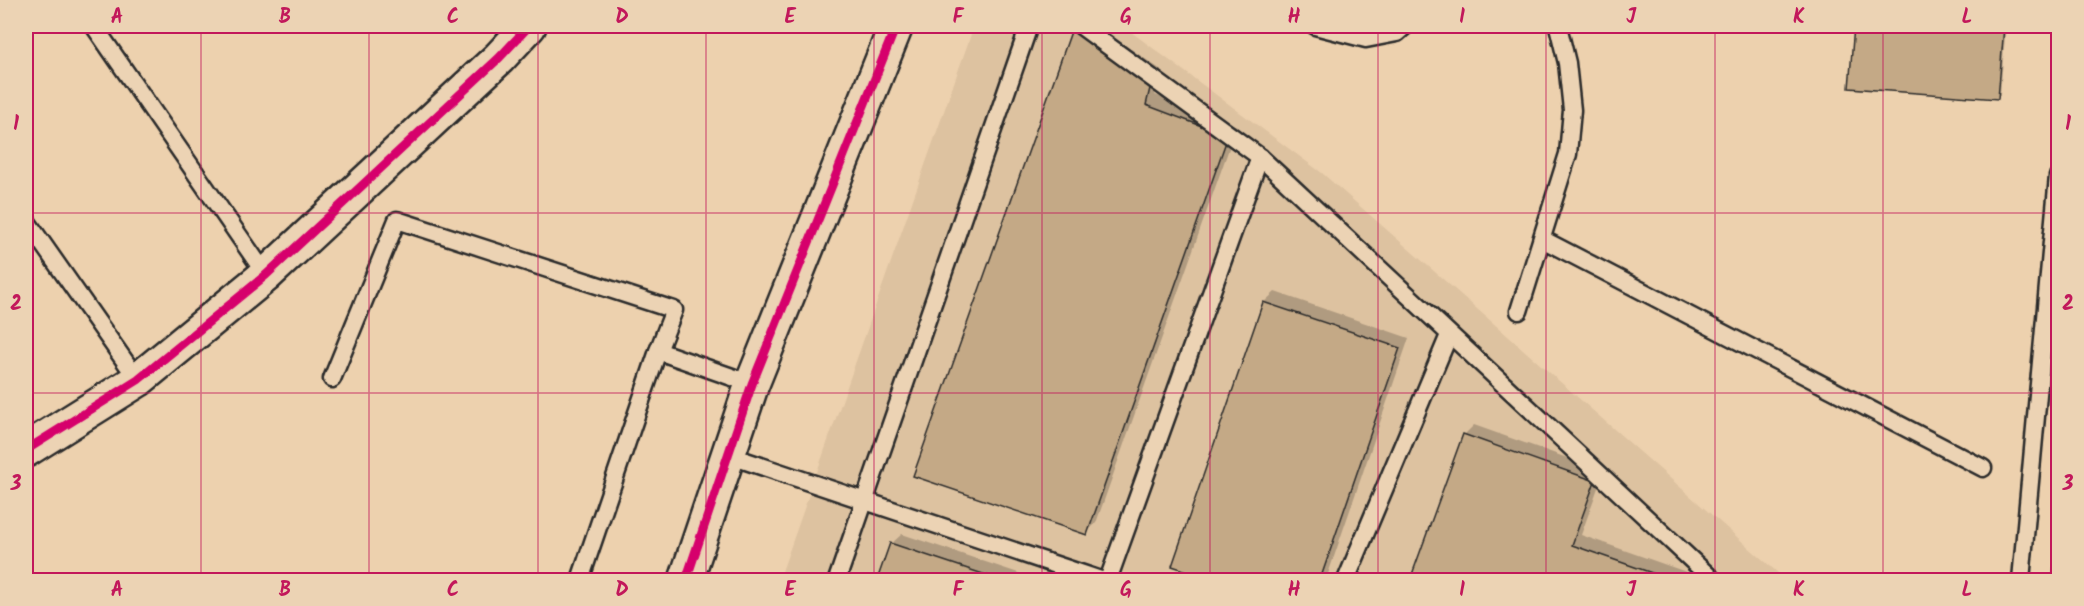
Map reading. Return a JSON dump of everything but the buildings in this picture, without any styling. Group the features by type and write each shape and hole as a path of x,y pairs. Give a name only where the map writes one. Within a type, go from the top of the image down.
{"street":[{"path":"26,450 138,380 266,275 499,58 529,26"},
{"path":"686,580 752,384 896,26"}],"lane":[{"path":"93,26 266,275"},
{"path":"837,580 1029,26"},
{"path":"1081,26 1260,157 1713,580"},
{"path":"1315,26 1366,39 1397,33 1405,26"},
{"path":"1519,311 1568,154 1572,110 1567,63 1558,26"},
{"path":"1108,580 1260,157"},
{"path":"2021,580 2058,176"},
{"path":"26,220 138,380"},
{"path":"332,379 397,220 674,310 580,580"},
{"path":"1542,239 1983,468"},
{"path":"1346,580 1449,335"},
{"path":"658,351 752,384"},
{"path":"728,455 1101,580"}],"shaded area":[{"path":"974,26 1123,26 1322,173 1786,580 779,580"}],"cycle path":[{"path":"26,450 138,380 266,275 499,58 529,26"},
{"path":"686,580 752,384 896,26"}]}
